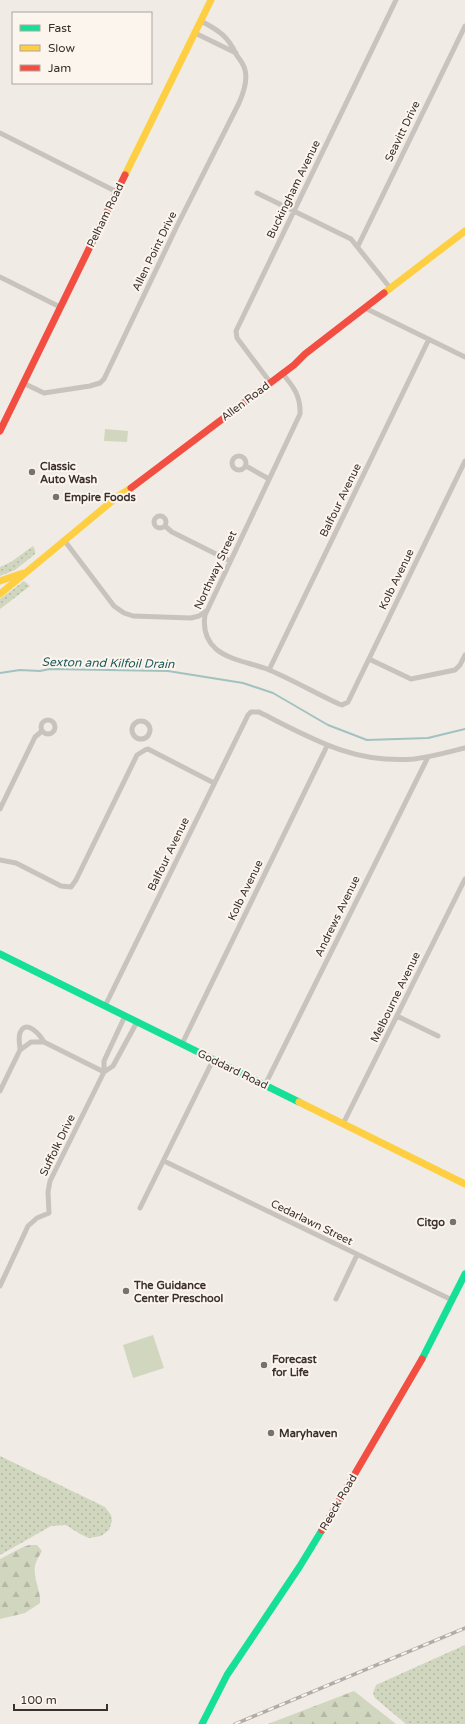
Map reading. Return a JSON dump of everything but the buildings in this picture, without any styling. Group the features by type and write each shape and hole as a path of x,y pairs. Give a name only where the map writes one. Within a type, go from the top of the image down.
{"main road":[{"name":"Pelham Road","path":"0,431 2,422 23,383 211,0"},
{"name":"Allen Road","path":"0,594 117,497 136,485 465,231"},
{"name":"Allen Road","path":"0,581 27,572"},
{"name":"Goddard Road","path":"0,954 465,1184"},
{"name":"Reeck Road","path":"202,1724 228,1675 296,1571 389,1417 425,1354 465,1274"}],"street":[{"name":"Buckingham Avenue","path":"270,382 237,338 235,332 396,0"},
{"name":"Allen Point Drive","path":"23,383 44,393 90,386 100,383 104,379 241,99 245,83 245,70 234,46 222,34 200,21"},
{"name":"Seavitt Drive","path":"358,246 465,26"},
{"path":"195,32 236,53"},
{"path":"0,133 117,192"},
{"path":"257,193 351,239 391,288"},
{"path":"0,277 60,307"},
{"path":"365,308 465,357"},
{"name":"Balfour Avenue","path":"269,670 429,339"},
{"name":"Northway Street","path":"282,373 297,393 300,402 300,414 206,610 204,628 209,641 215,648 226,656 269,670 339,704 344,704"},
{"name":"Kolb Avenue","path":"344,704 348,702 465,461"},
{"path":"246,466 269,479"},
{"path":"165,526 172,532 230,561"},
{"path":"64,540 114,606 124,613 133,616 191,618 199,616 206,610"},
{"path":"369,659 411,679 455,670 460,665 465,655"},
{"name":"Balfour Avenue","path":"105,1006 214,782 246,718 251,712 259,712 327,746"},
{"path":"0,809 35,738 42,731"},
{"path":"143,740 145,750"},
{"path":"327,746 350,754 401,760 428,757 465,748"},
{"name":"Kolb Avenue","path":"182,1044 327,746"},
{"path":"0,860 16,863 64,887 71,887 76,880 137,755 145,750 148,749 214,782"},
{"name":"Andrews Avenue","path":"265,1085 428,757"},
{"name":"Melbourne Avenue","path":"343,1124 465,879"},
{"name":"Suffolk Drive","path":"0,1286 28,1226 37,1218 49,1213 48,1192 50,1181 104,1072 104,1061 125,1016"},
{"path":"397,1016 438,1036"},
{"name":"Suffolk Drive","path":"104,1072 113,1066 137,1022"},
{"path":"0,1091 20,1050 20,1033 24,1028 29,1027 39,1034 44,1042"},
{"path":"20,1050 31,1042 44,1042 104,1072"},
{"path":"140,1208 213,1060"},
{"name":"Cedarlawn Street","path":"164,1161 452,1300"},
{"path":"336,1299 357,1255"}],"green space":[{"path":"105,429 128,431 127,442 104,441"},
{"path":"33,546 35,554 15,570 0,576 0,567 11,562"},
{"path":"24,581 30,586 0,609 0,599"},
{"path":"153,1335 164,1368 133,1378 123,1345"},
{"path":"0,1456 105,1507 111,1515 112,1521 109,1530 101,1536 89,1538 66,1525 51,1526 0,1555"},
{"path":"29,1545 37,1545 42,1551 35,1566 40,1603 25,1613 0,1619 0,1559"},
{"path":"465,1645 465,1724 406,1724 375,1698 373,1693 376,1685"},
{"path":"354,1691 396,1724 268,1724"}],"waterway":[{"name":"Sexton and Kilfoil Drain","path":"0,673 20,670 40,671 50,669 168,671 243,683 273,693 328,725 367,740 428,738 465,729"}],"railway":[{"path":"235,1724 465,1628"}],"traffic: fast":[{"path":"0,954 299,1102"},
{"path":"422,1359 465,1274"},
{"path":"202,1724 227,1675 300,1566 322,1530"}],"traffic: slow":[{"path":"125,175 211,0"},
{"path":"384,293 465,231"},
{"path":"0,594 117,497 131,488"},
{"path":"0,581 23,573"},
{"path":"299,1102 465,1184"}],"traffic: jam":[{"path":"0,431 125,175"},
{"path":"131,488 294,365 305,354 384,293"},
{"path":"322,1530 422,1359"}],"place":[{"name":"Classic Auto Wash","path":"32,472"},
{"name":"Empire Foods","path":"56,497"},
{"name":"Citgo","path":"453,1222"},
{"name":"The Guidance Center Preschool","path":"126,1291"},
{"name":"Forecast for Life","path":"264,1365"},
{"name":"Maryhaven","path":"271,1433"}]}
